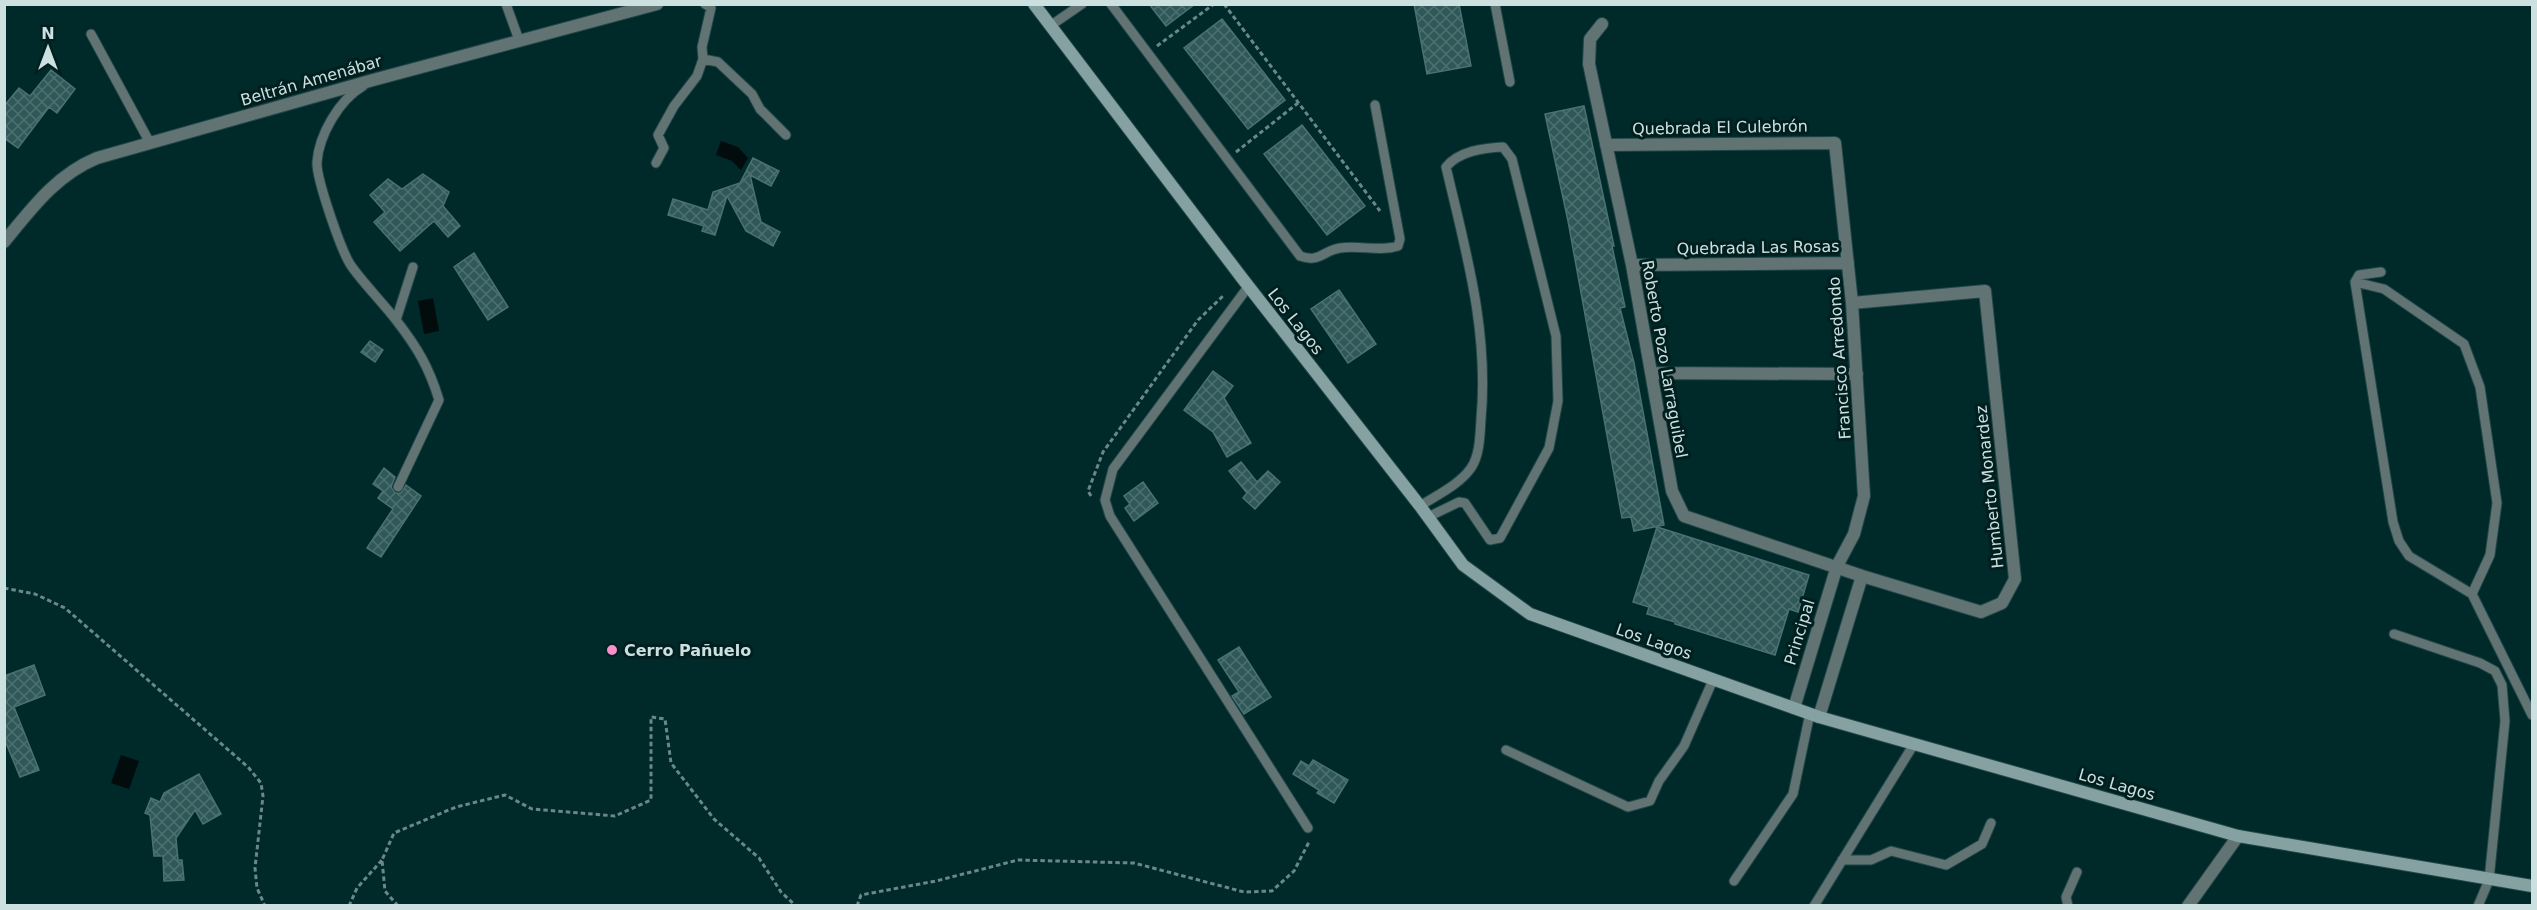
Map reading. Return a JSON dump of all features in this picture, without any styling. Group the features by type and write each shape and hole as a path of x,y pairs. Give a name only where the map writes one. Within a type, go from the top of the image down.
{"main road":[{"name":"Los Lagos","path":"1034,4 1463,565 1530,614 1814,715 2238,836 2532,886"}],"street":[{"name":"Beltrán Amenábar","path":"4,242 49,189 69,172 97,158 373,80 657,4"},
{"name":"Roberto Pozo Larraguibel","path":"1602,24 1590,39 1589,63 1632,265 1672,491 1684,516 1862,576"},
{"name":"Quebrada El Culebrón","path":"1606,145 1835,143"},
{"name":"Francisco Arredondo","path":"1835,143 1852,303 1864,495 1854,534 1837,566"},
{"name":"Quebrada Las Rosas","path":"1632,265 1848,263"},
{"name":"Humberto Monardez","path":"1852,303 1985,291 2015,579 2002,603 1981,612 1862,576"},
{"path":"1651,373 1857,374"},
{"name":"Principal","path":"1794,708 1837,566"},
{"path":"1814,715 1862,576"},
{"path":"2188,906 2238,836"}],"lane":[{"path":"506,4 519,40"},
{"path":"656,163 664,148 658,135 674,106 697,76 703,59 702,47 711,8 705,4"},
{"path":"1050,26 1082,4"},
{"path":"1111,4 1300,256 1317,259 1332,250 1342,248 1387,249 1398,246 1400,239 1375,105"},
{"path":"1495,4 1510,82"},
{"path":"91,34 150,143"},
{"path":"703,59 718,62 753,94 760,109 786,135"},
{"path":"373,80 354,91 332,119 320,149 317,169 344,253 351,266 419,350 432,375 439,400 398,487"},
{"path":"1420,506 1454,485 1472,467 1479,443 1483,398 1483,350 1478,311 1446,167 1453,158 1486,148 1503,147 1512,159 1556,336 1558,401 1553,430 1549,448 1500,538 1490,540 1465,502 1459,502 1428,517"},
{"path":"396,320 413,267"},
{"path":"2381,272 2359,275 2355,282 2393,522 2399,541 2409,556 2472,594 2532,715"},
{"path":"1245,282 1113,469 1105,500 1110,516 1306,831"},
{"path":"2355,282 2384,289 2464,344 2480,387 2497,503 2490,555 2472,594"},
{"path":"2394,634 2495,670 2502,685 2505,721 2489,880 2478,906"},
{"path":"1506,750 1628,807 1650,801 1659,781 1684,746 1713,680"},
{"path":"1734,882 1793,794 1814,715"},
{"path":"1814,906 1914,744"},
{"path":"1842,860 1871,860 1891,851 1946,865 1982,844 1991,823"},
{"path":"2068,906 2066,897 2077,872"}],"path":[{"path":"1147,53 1214,4"},
{"path":"1224,4 1384,216 1396,215"},
{"path":"1228,159 1298,103"},
{"path":"1095,501 1088,491 1103,452 1198,320 1245,282"},
{"path":"4,588 35,594 65,608 248,767 261,783 263,795 255,868 257,888 266,906"},
{"path":"349,906 357,888 382,860 394,833 456,807 504,795 532,809 615,816 651,800 651,717 665,719 671,763 714,819 759,858 781,892 796,906"},
{"path":"857,906 861,895 936,881 1018,860 1134,862 1244,892 1272,891 1294,871 1309,843 1306,831"},
{"path":"382,860 385,891 398,906"}],"shaded area":[{"path":"721,141 738,147 748,158 741,170 732,161 716,155"},
{"path":"433,298 439,331 424,334 418,301"},
{"path":"121,755 139,761 129,789 111,783"}],"building":[{"path":"1149,4 1195,4 1166,26"},
{"path":"1414,4 1459,4 1471,66 1427,74"},
{"path":"1222,19 1285,100 1248,129 1184,48"},
{"path":"51,70 75,89 57,113 49,107 18,148 4,138 4,106 19,88 30,96"},
{"path":"1584,106 1614,246 1612,246 1625,307 1620,308 1634,363 1664,525 1634,531 1631,517 1622,518 1568,221 1545,114"},
{"path":"1302,125 1365,206 1327,235 1264,154"},
{"path":"753,158 779,171 771,186 750,175 761,222 780,232 773,246 746,231 727,196 715,235 702,231 704,226 668,215 673,199 708,210 713,192 740,183"},
{"path":"423,174 449,192 443,206 460,226 448,237 434,221 400,251 374,222 385,212 370,195 388,179 402,189"},
{"path":"474,253 508,307 488,320 454,267"},
{"path":"1339,290 1376,344 1348,363 1311,309"},
{"path":"370,341 383,350 375,362 361,352"},
{"path":"1213,371 1233,386 1224,398 1251,443 1227,457 1213,432 1184,410"},
{"path":"1241,462 1257,482 1268,471 1280,482 1255,509 1243,498 1247,493 1229,471"},
{"path":"384,468 395,477 391,487 395,493 401,493 406,485 421,496 381,557 367,548 393,509 378,498 383,491 373,484"},
{"path":"1143,482 1158,503 1134,521 1125,508 1130,504 1124,496"},
{"path":"1657,527 1809,575 1798,612 1789,609 1775,655 1647,614 1649,607 1633,602"},
{"path":"1239,647 1271,697 1244,714 1232,696 1239,692 1218,660"},
{"path":"34,665 45,695 14,707 39,770 20,777 4,738 4,676"},
{"path":"1313,760 1348,780 1334,803 1317,793 1319,790 1293,774 1301,761 1309,766"},
{"path":"199,774 221,814 203,824 195,810 176,838 178,860 182,860 184,880 164,881 163,856 154,856 150,815 145,813 151,798 160,802 164,793"}],"place":[{"name":"Cerro Pañuelo","path":"612,650"}]}
